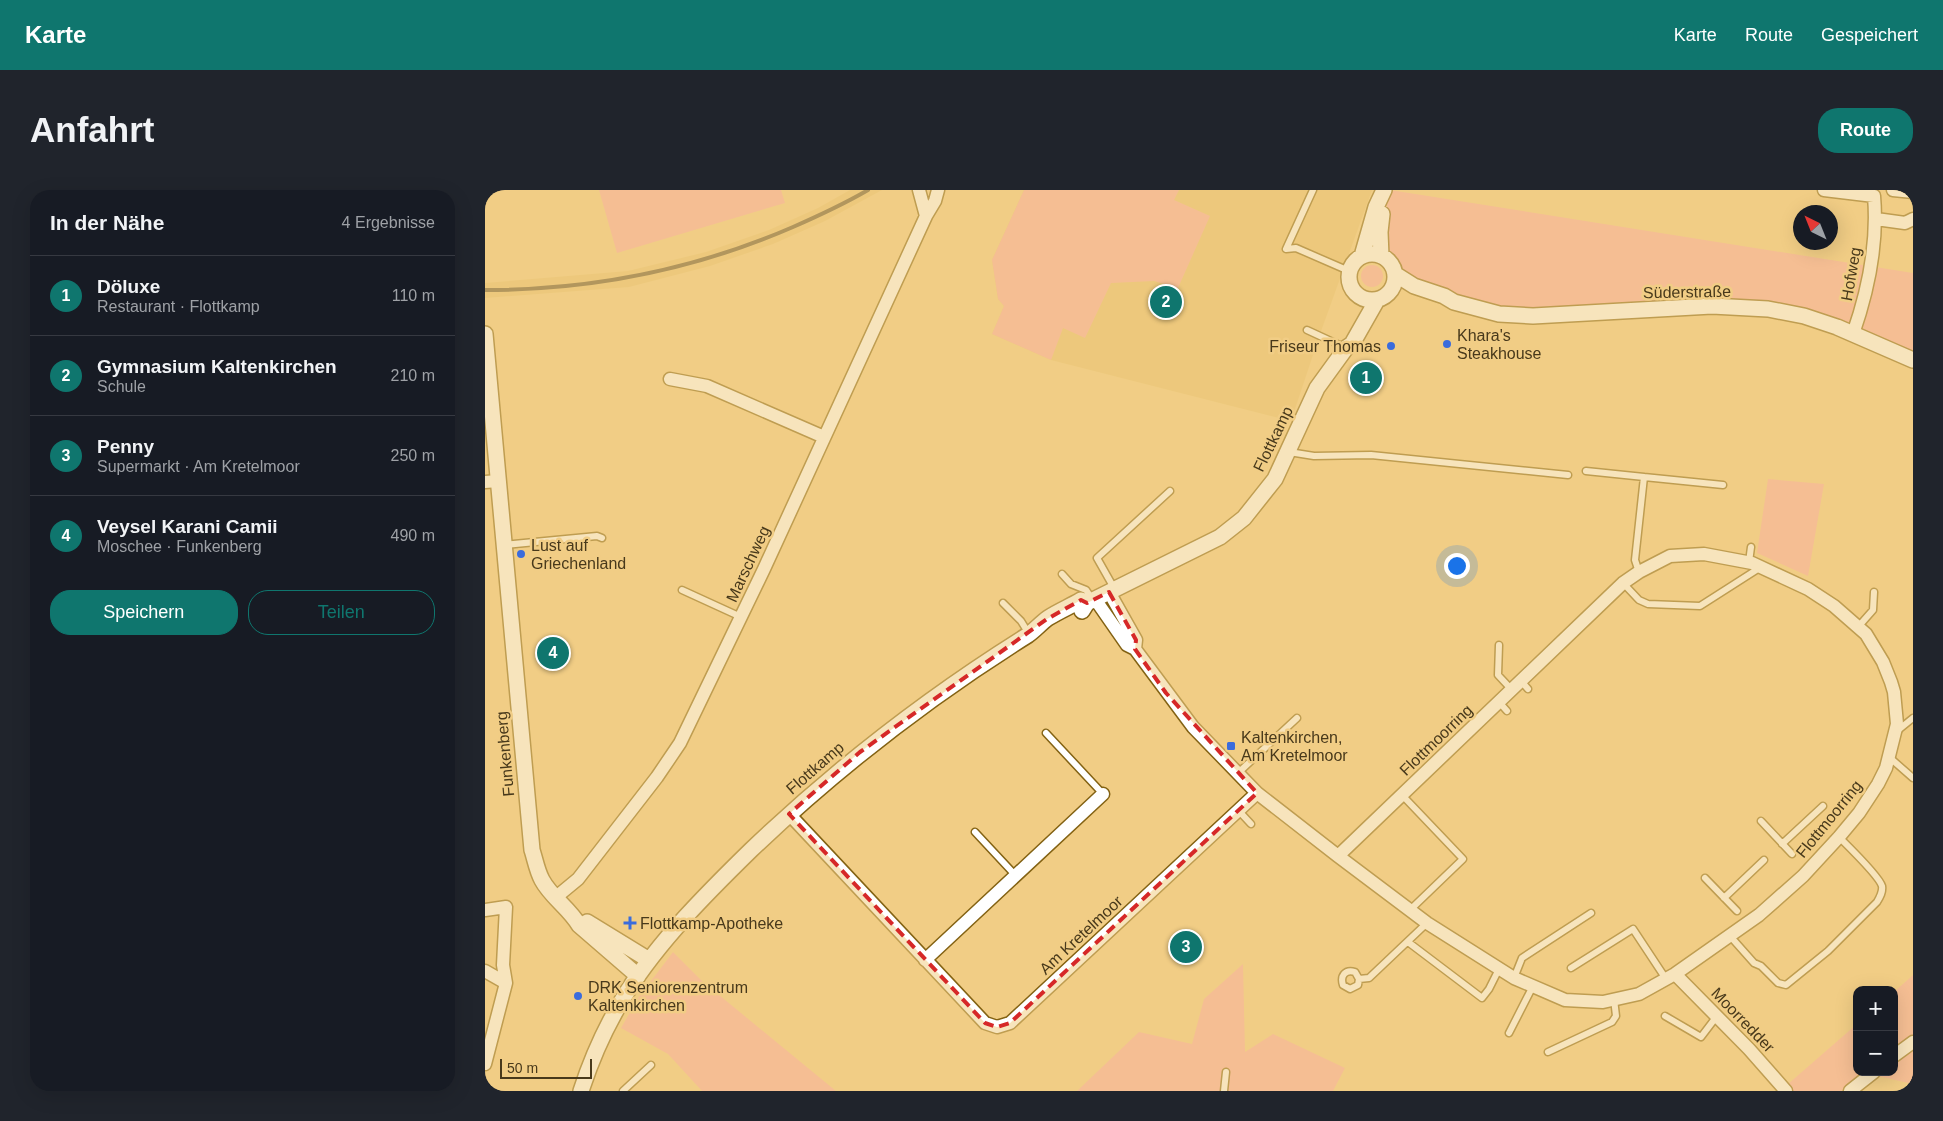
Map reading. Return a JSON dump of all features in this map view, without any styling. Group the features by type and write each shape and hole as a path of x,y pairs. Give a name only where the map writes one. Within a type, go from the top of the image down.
{"street":[{"path":"919,190 926,216"},
{"name":"Marschweg","path":"555,898 578,879 657,777 680,743 741,617 926,216 935,201 938,190"},
{"path":"1824,190 1874,196 1886,190"},
{"path":"1893,190 1913,192"},
{"path":"1362,256 1381,195"},
{"path":"1381,195 1381,256"},
{"name":"Hofweg","path":"1853,334 1867,287 1876,219 1874,196"},
{"path":"1876,219 1905,223 1913,218"},
{"path":"1377,300 1371,301 1360,298 1350,286 1348,278 1352,265 1362,256 1371,254 1381,256 1390,263 1393,281"},
{"name":"Süderstraße","path":"1393,281 1443,296 1454,302 1499,314 1533,316 1712,306 1768,310 1804,316 1853,334 1913,360"},
{"name":"Flottkamp","path":"581,1091 614,1014 649,960 720,881 789,814 860,752 927,702 1029,634 1047,619 1081,600 1092,601 1220,537 1245,518 1275,479 1317,388 1346,348 1352,344 1377,300 1386,296 1393,281"},
{"name":"Flottkamp","path":"1346,348 1346,340 1356,316 1360,298"},
{"name":"Funkenberg","path":"485,334 491,482 503,545 532,850 541,879 555,898 574,917 579,925 638,976"},
{"path":"669,379 707,386 824,437"},
{"name":"Flottmoorring","path":"1092,601 1127,645 1135,649 1193,726 1257,793 1338,856 1427,923 1499,970 1565,1000 1603,1002 1639,994 1670,977 1730,936 1759,915 1803,876 1859,813 1878,784 1889,757 1897,724 1894,692 1891,682 1883,662 1866,634 1834,606 1807,589 1749,562 1704,554 1670,556 1639,572 1623,583 1520,687 1503,707 1402,795 1338,856"},
{"name":"Flottmoorring","path":"1112,591 1136,640 1135,649"},
{"name":"Am Kretelmoor","path":"789,814 985,1023 997,1027 1010,1023 1257,793"},
{"path":"925,960 1103,794"},
{"path":"485,910 506,907 503,965 506,983 490,1027 485,1064"},
{"name":"Funkenberg","path":"574,917 583,920 649,960"},
{"path":"485,971 506,983"},
{"name":"Moorredder","path":"1670,977 1717,1016 1786,1091"},
{"path":"1898,1053 1913,1042"},
{"path":"1850,1091 1869,1076"}],"lane":[{"path":"1313,190 1286,249 1296,248 1349,271"},
{"path":"1307,330 1346,348"},
{"path":"1288,452 1314,456 1371,455 1568,475"},
{"path":"1586,471 1723,485"},
{"path":"1639,572 1635,560 1644,477"},
{"path":"1112,591 1097,558 1170,491"},
{"path":"503,545 597,536 602,538"},
{"path":"1749,562 1751,547"},
{"path":"1623,583 1639,600 1648,604 1700,606 1761,567"},
{"path":"1062,574 1071,584 1086,590 1092,601"},
{"path":"682,590 741,617"},
{"path":"1858,627 1873,610 1874,592"},
{"path":"1003,603 1021,621 1029,634"},
{"path":"1499,645 1498,674 1520,687"},
{"path":"1238,773 1297,718"},
{"path":"1895,734 1913,718"},
{"path":"1046,733 1103,794"},
{"path":"1889,757 1913,778"},
{"path":"1402,795 1463,858 1410,910"},
{"path":"1782,844 1823,806"},
{"path":"1238,810 1251,824"},
{"path":"1761,821 1792,854"},
{"path":"975,832 1016,876"},
{"path":"1730,936 1754,962 1761,966 1778,983 1786,985 1828,951 1877,902 1882,886 1877,877 1839,837"},
{"path":"1723,898 1764,860"},
{"path":"1705,878 1737,911"},
{"path":"1514,978 1522,958 1591,913"},
{"path":"1359,979 1369,978 1427,923"},
{"path":"1571,968 1633,929 1670,977"},
{"path":"1408,942 1482,998 1499,970"},
{"path":"1509,1033 1533,986"},
{"path":"1548,1052 1611,1022 1616,1016 1614,999"},
{"path":"1665,1016 1701,1037 1717,1016"},
{"path":"623,1091 651,1066"},
{"path":"1224,1091 1226,1072"}],"highlighted area":[{"path":"1109,592 1136,640 1135,649 1166,693 1257,793 1010,1023 997,1027 985,1023 789,814 860,752 1047,619 1081,600 1087,603"}],"shaded area":[{"path":"599,190 781,190 785,203 617,253"},
{"path":"850,190 882,190 825,221 773,244 710,266 629,287 485,298 485,283 628,271 706,252 769,230 818,208"},
{"path":"1024,190 1372,190 1291,421 1051,360 992,334 1004,306 998,299 992,260"},
{"path":"1024,190 1179,190 1174,200 1210,216 1178,288 1154,281 1111,283 1085,338 1063,328 1051,360 992,334 1004,306 998,299 992,260"},
{"path":"1390,190 1913,273 1913,352 1864,329 1824,315 1525,310 1466,300 1400,273 1395,262 1387,254 1385,214"},
{"path":"1372,265 1380,268 1383,276 1380,284 1372,287 1364,284 1361,276 1364,268"},
{"path":"1768,479 1824,484 1808,576 1757,553"},
{"path":"673,952 702,981 836,1091 702,1091 668,1054 621,1028 639,997"},
{"path":"1243,964 1245,1052 1273,1034 1345,1068 1333,1091 1077,1091 1139,1032 1192,1044 1204,999"},
{"path":"1913,975 1913,1084 1877,1076 1898,1076 1898,988"},
{"path":"1853,1027 1853,1076 1860,1076 1841,1091 1780,1091"}],"railway":[{"path":"485,290 565,286 642,275 681,266 756,242 793,227 831,210 868,190"}],"place":[{"name":"Gymnasium Kaltenkirchen","path":"1166,302"},
{"name":"Khara's Steakhouse","path":"1447,344"},
{"name":"Friseur Thomas","path":"1391,346"},
{"name":"Döluxe","path":"1366,378"},
{"name":"Lust auf Griechenland","path":"521,554"},
{"name":"Veysel Karani Camii","path":"553,653"},
{"name":"Kaltenkirchen, Am Kretelmoor","path":"1231,746"},
{"name":"Flottkamp-Apotheke","path":"630,923"},
{"name":"Penny","path":"1186,947"},
{"name":"DRK Seniorenzentrum Kaltenkirchen","path":"578,996"}]}
